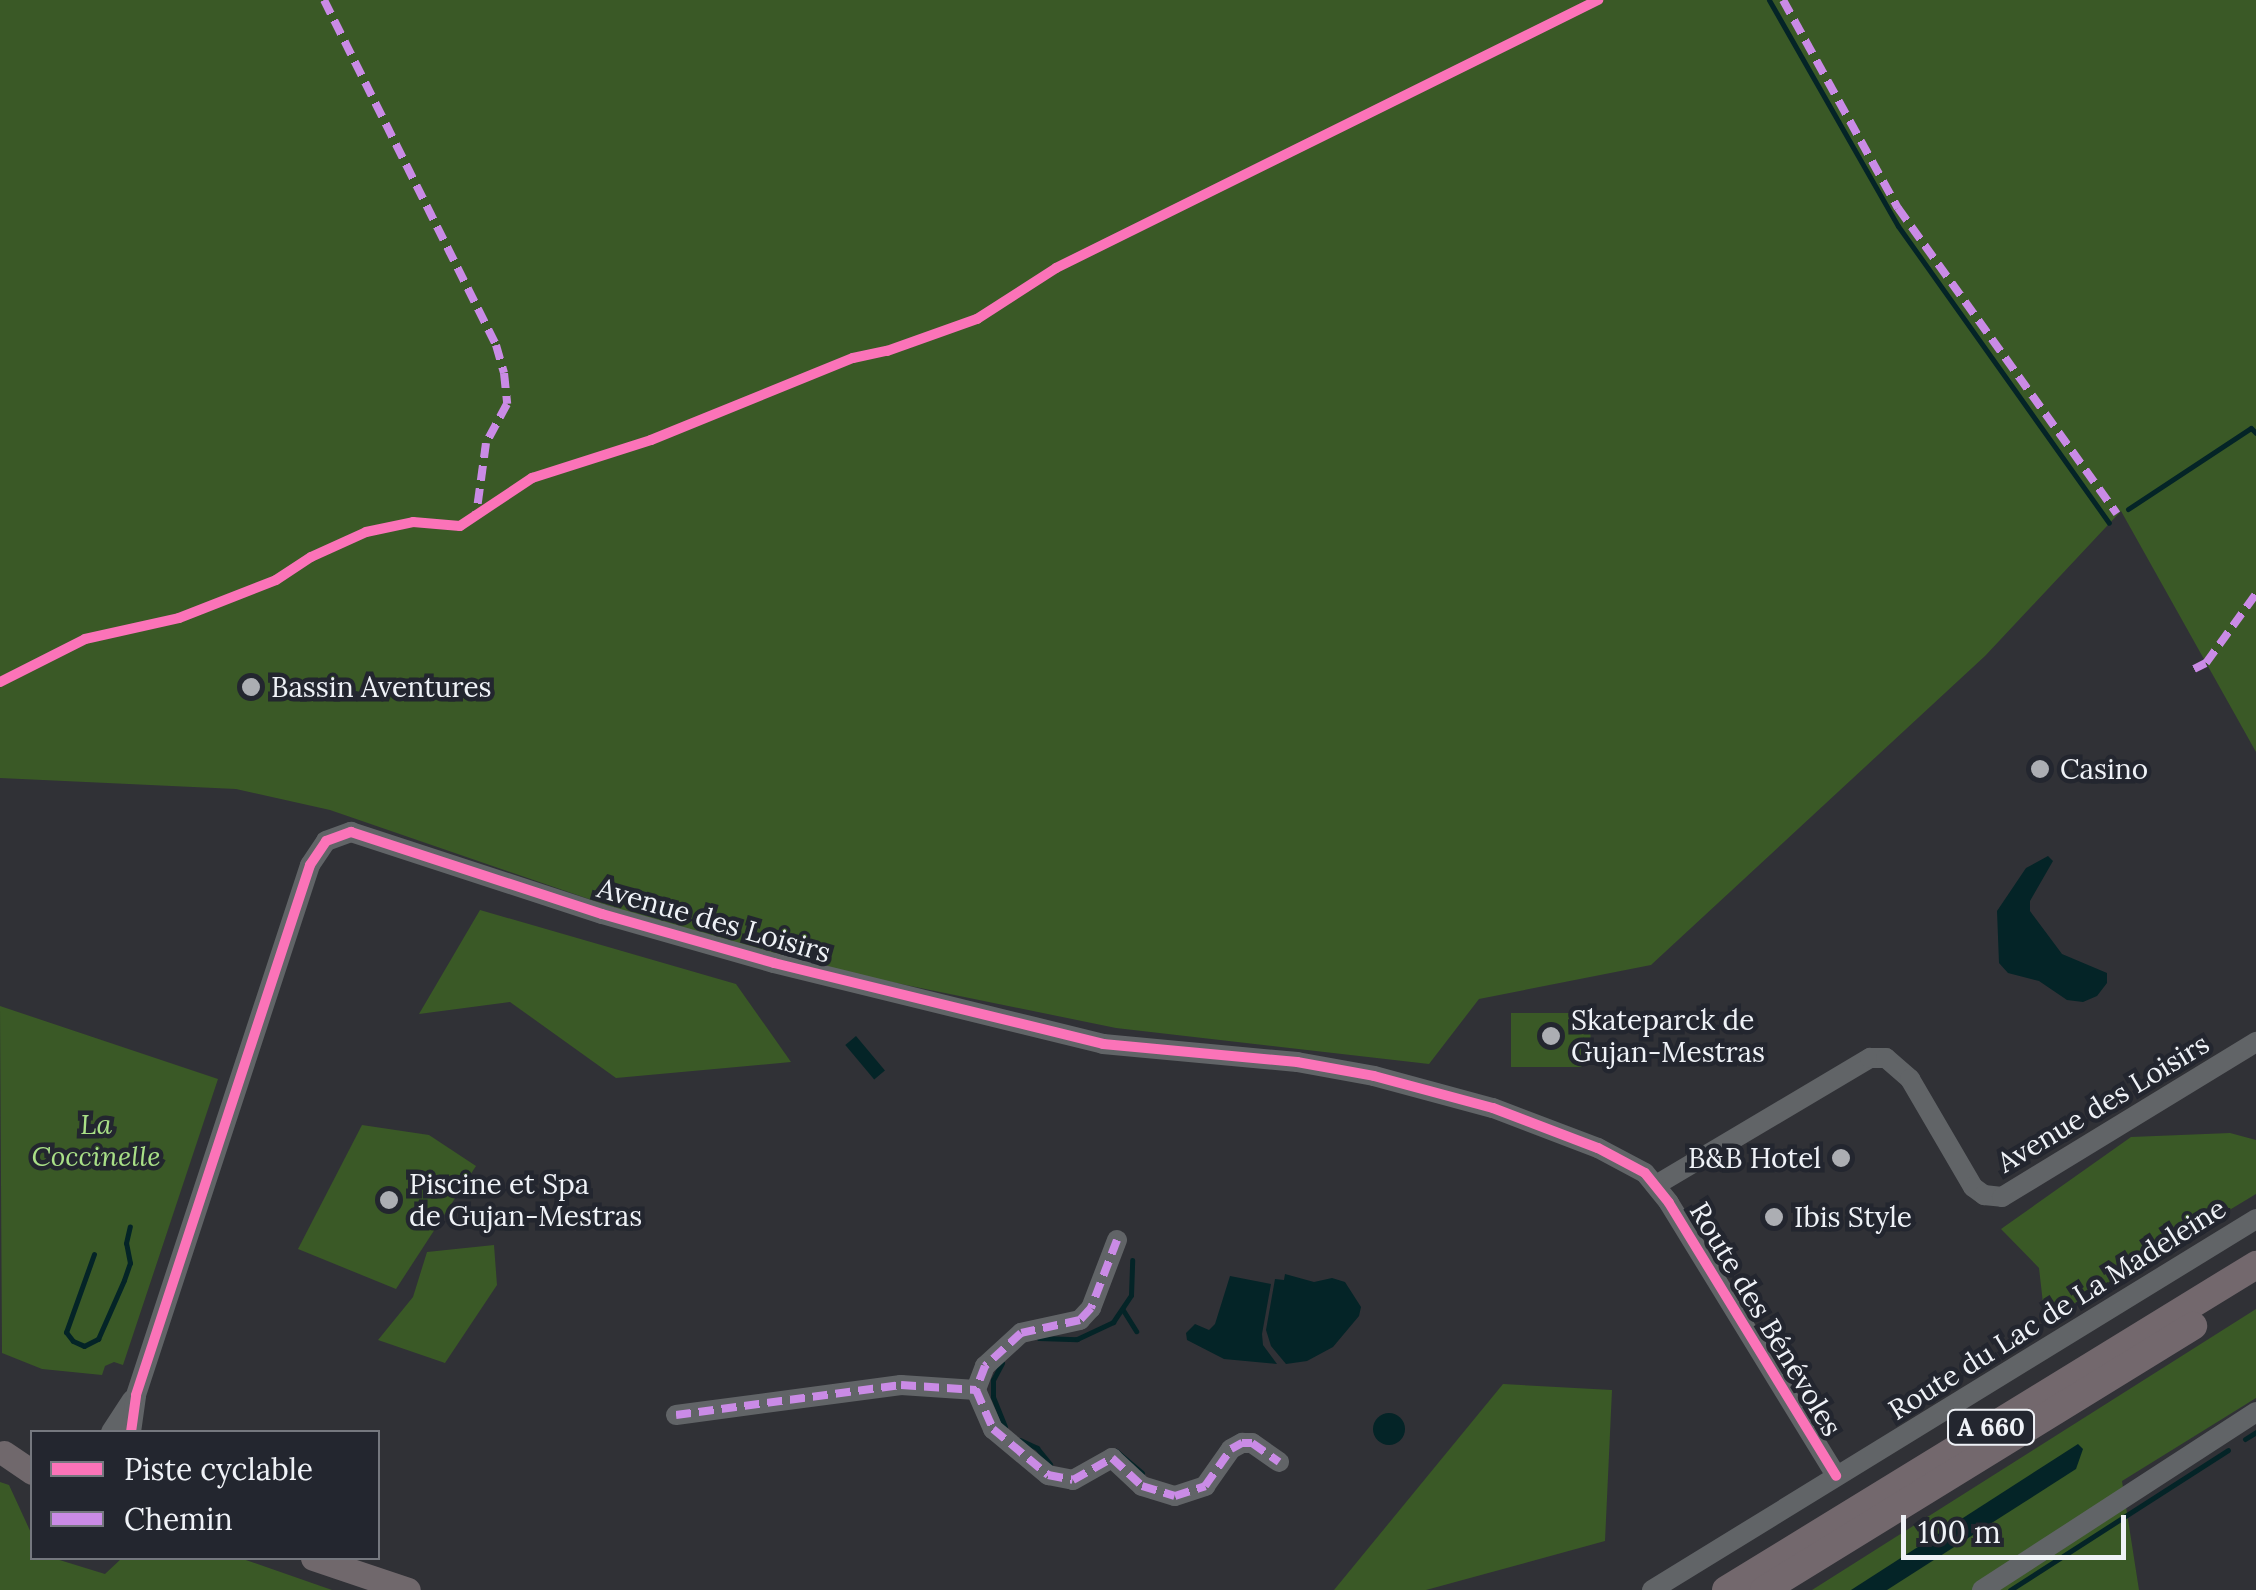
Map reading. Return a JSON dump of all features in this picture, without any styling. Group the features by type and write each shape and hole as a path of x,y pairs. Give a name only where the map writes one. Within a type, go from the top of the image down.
{"highway":[{"name":"A 660","path":"1726,1590 2256,1264"},
{"name":"A 660","path":"1764,1590 2256,1287"},
{"path":"1789,1590 2001,1444"}],"main road":[{"path":"2,1452 30,1458"},
{"path":"2,1452 30,1471"},
{"path":"319,1560 408,1590"}],"street":[{"name":"Avenue des Loisirs","path":"131,1430 136,1394 310,865 326,841 351,832 640,925 1103,1044 1312,1064 1445,1094 1598,1148 1638,1169 1656,1185 1870,1058 1886,1058 1910,1079 1973,1187 1984,1195 2002,1196 2256,1042"},
{"name":"Route des Bénévoles","path":"1656,1185 1836,1476"},
{"name":"Route du Lac de La Madeleine","path":"1652,1590 2256,1219"},
{"path":"1117,1240 1091,1308 1080,1320 1069,1326 1021,1333 985,1366 976,1390 992,1429 1048,1475 1073,1480 1112,1458 1142,1486 1175,1496 1206,1486 1231,1448 1242,1443 1252,1443 1280,1462"},
{"path":"676,1414 900,1386 976,1390"},
{"name":"Avenue des Loisirs","path":"112,1430 136,1394"},
{"path":"1982,1590 2256,1412"}],"green space":[{"path":"0,0 2256,0 2256,752 2121,511 1985,656 1651,965 1479,999 1429,1064 1116,1028 740,951 330,810 236,789 0,778"},
{"path":"480,910 736,984 791,1062 616,1078 510,1002 419,1014"},
{"name":"La Coccinelle","path":"0,1006 218,1079 123,1365 114,1362 105,1366 102,1375 42,1369 2,1353"},
{"name":"Skateparck de Gujan-Mestras","path":"1511,1013 1590,1013 1591,1058 1581,1067 1511,1067"},
{"name":"Piscine et Spa de Gujan-Mestras","path":"362,1125 429,1135 476,1166 396,1289 298,1249"},
{"path":"2230,1133 2256,1140 2256,1194 2045,1321 2039,1268 2001,1229 2131,1137"},
{"path":"494,1245 497,1285 445,1363 378,1340 413,1297 427,1252"},
{"path":"2256,1309 2256,1398 2122,1481 2139,1590 1812,1590"},
{"path":"1503,1384 1612,1390 1605,1541 1426,1590 1334,1590"},
{"path":"0,1482 9,1485 30,1531 30,1560 60,1560 105,1574 120,1560 246,1560 332,1590 0,1590"}],"water":[{"path":"2048,856 2053,861 2030,901 2030,911 2062,954 2107,973 2107,983 2097,996 2083,1002 2067,1000 2039,981 2008,973 1999,963 1997,911 2026,868"},
{"path":"856,1036 885,1070 874,1079 845,1045"},
{"path":"1285,1274 1314,1282 1332,1278 1345,1282 1361,1307 1359,1316 1333,1347 1307,1361 1286,1364 1271,1346 1266,1330 1275,1279 1284,1280"},
{"path":"1230,1276 1271,1284 1262,1334 1263,1345 1277,1364 1224,1359 1187,1340 1186,1333 1195,1324 1209,1330 1215,1324"},
{"path":"1389,1413 1400,1418 1405,1429 1400,1440 1389,1445 1378,1440 1373,1429 1378,1418"},
{"path":"2078,1444 2083,1449 2076,1469 1887,1590 1851,1590"}],"waterway":[{"path":"1769,0 1898,226 2109,523"},
{"path":"2128,509 2251,428 2256,433"},
{"path":"94,1254 66,1332 84,1346 98,1339 124,1280 130,1263 126,1243 130,1226"},
{"path":"1039,1338 1077,1339 1113,1322 1131,1295 1132,1260"},
{"path":"1123,1310 1136,1331"},
{"path":"1002,1363 993,1380 993,1397 1005,1427"},
{"path":"2245,1439 2256,1432"},
{"path":"1020,1440 1037,1448 1050,1464"},
{"path":"2010,1590 2228,1450"},
{"path":"1116,1451 1142,1473"}],"marked path":[{"path":"324,0 496,345 507,404 486,443 476,516"},
{"path":"1783,0 1898,208 2117,514"},
{"path":"2194,669 2206,663 2256,594"},
{"path":"1117,1240 1091,1308 1080,1320 1021,1333 985,1366 976,1390 993,1429 1048,1475 1073,1480 1112,1458 1142,1486 1175,1496 1205,1486 1231,1449 1242,1443 1252,1443 1279,1462"},
{"path":"676,1415 901,1385 976,1390"}],"cycle path":[{"path":"0,682 85,639 179,618 276,580 311,557 366,532 413,522 460,526 532,478 651,440 853,358 887,351 977,319 1056,268 1598,0"},
{"path":"131,1430 136,1395 310,865 326,841 351,832 602,914 774,963 1103,1044 1297,1062 1374,1076 1493,1108 1598,1148 1645,1173 1669,1203 1836,1476"}],"place":[{"name":"Bassin Aventures","path":"251,687"},
{"name":"Casino","path":"2040,769"},
{"name":"Skateparck de Gujan-Mestras","path":"1551,1036"},
{"name":"B&B Hotel","path":"1841,1158"},
{"name":"Piscine et Spa de Gujan-Mestras","path":"389,1200"},
{"name":"Ibis Style","path":"1774,1217"}]}
